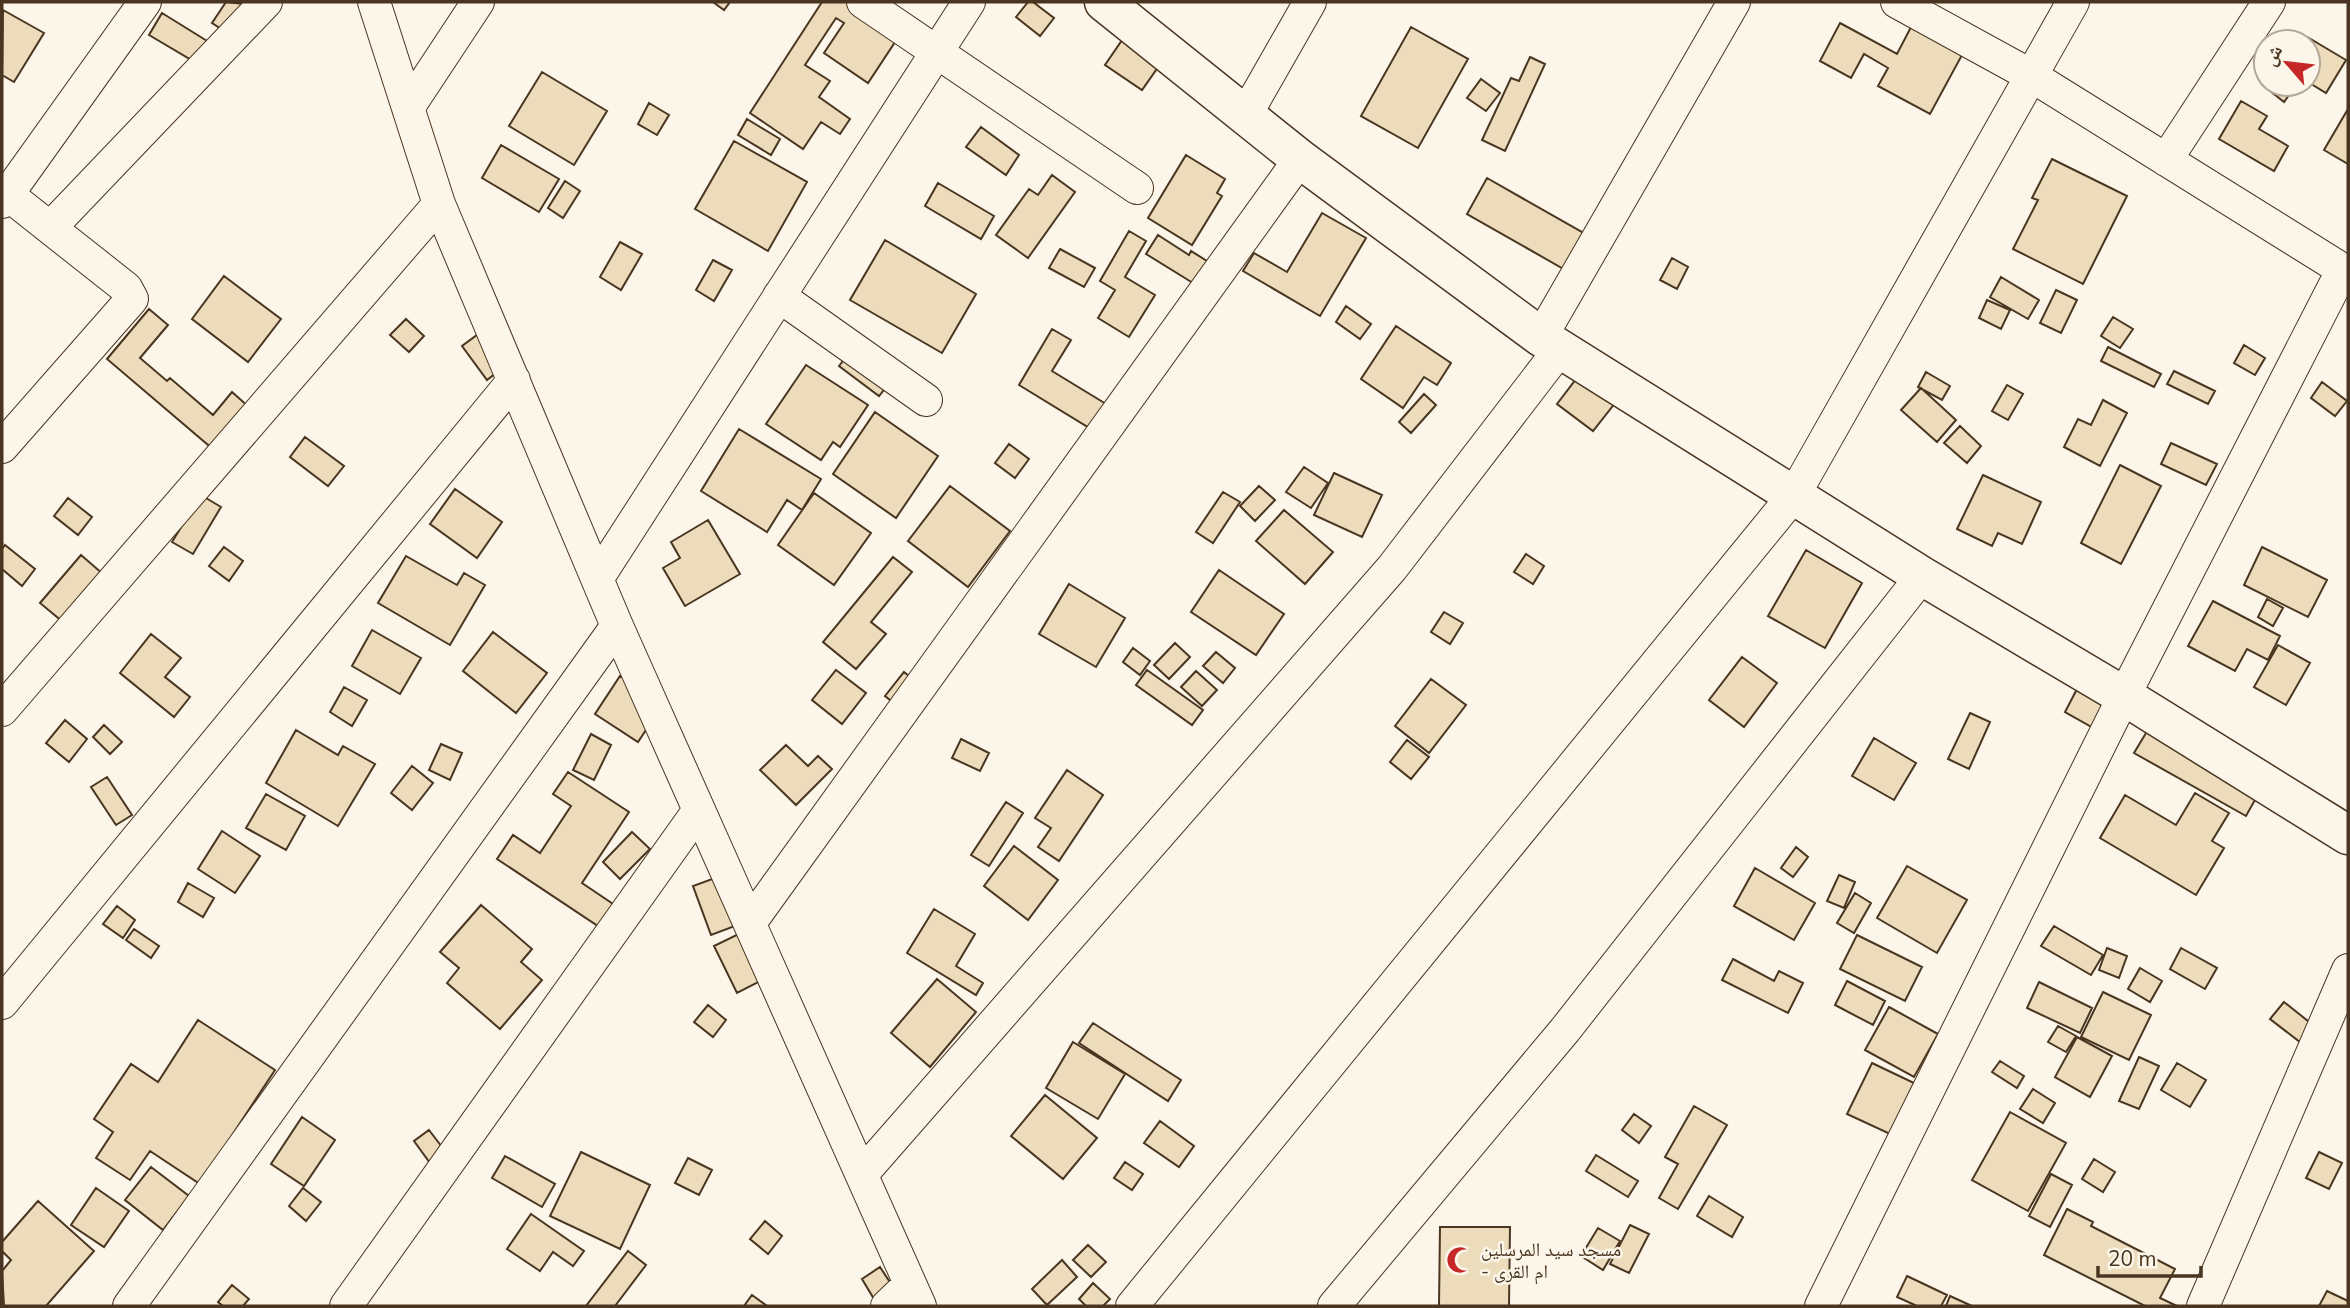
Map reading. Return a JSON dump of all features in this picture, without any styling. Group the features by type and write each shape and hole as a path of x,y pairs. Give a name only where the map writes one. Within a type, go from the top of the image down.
{"street":[{"path":"2,447 131,299 126,288 51,227 4,195 145,2"},
{"path":"51,227 266,2"},
{"path":"374,2 439,204 599,576 617,626 915,1295 887,1306"},
{"path":"408,108 478,2"},
{"path":"863,2 1137,188"},
{"path":"599,576 968,2"},
{"path":"1104,2 1300,159 1551,343 1922,576 2124,696 2348,835"},
{"path":"1245,116 1310,2"},
{"path":"862,1174 1392,568 1551,343 1734,2"},
{"path":"1821,1306 2124,696 2346,271 2030,75 1897,2"},
{"path":"1148,1301 1794,495 2073,2"},
{"path":"2166,160 2269,2"},
{"path":"750,923 1300,159"},
{"path":"2,710 439,204"},
{"path":"779,296 926,400"},
{"path":"2,1003 514,380"},
{"path":"1334,1306 1564,1030 1922,576"},
{"path":"129,1306 617,626"},
{"path":"346,1306 699,810"},
{"path":"2203,1306 2348,970"}],"building":[{"path":"226,2 244,4 226,32 212,23"},
{"path":"713,2 730,2 724,10"},
{"path":"822,2 854,2 901,33 868,83 824,53 844,23 836,18 805,65 830,81 819,97 850,119 840,134 821,122 803,149 750,113"},
{"path":"1028,2 1033,2 1054,18 1040,36 1016,17"},
{"path":"3,10 44,33 14,82 2,75"},
{"path":"162,13 212,44 200,65 149,35"},
{"path":"1840,23 1897,54 1911,27 1962,55 1930,114 1878,86 1888,68 1864,54 1851,78 1820,61"},
{"path":"1131,27 1168,53 1142,90 1105,65"},
{"path":"1411,27 1468,59 1418,148 1361,116"},
{"path":"2322,46 2346,60 2326,93 2322,91"},
{"path":"1530,57 1545,64 1505,151 1482,140 1511,78 1519,81"},
{"path":"542,72 607,111 574,165 509,126"},
{"path":"1481,79 1500,93 1486,111 1467,98"},
{"path":"2241,101 2267,116 2259,129 2288,146 2274,171 2219,139"},
{"path":"649,103 669,115 657,135 638,124"},
{"path":"2348,109 2348,164 2324,150"},
{"path":"747,119 780,139 771,155 738,135"},
{"path":"981,127 1019,155 1006,175 966,147"},
{"path":"734,141 807,182 768,251 695,209"},
{"path":"501,145 559,179 539,212 482,178"},
{"path":"1186,155 1225,179 1217,193 1222,196 1192,245 1148,218"},
{"path":"2052,159 2127,196 2083,284 2013,249 2038,200 2032,198"},
{"path":"1052,175 1075,192 1028,258 996,235 1029,189 1038,195"},
{"path":"1487,178 1587,235 1567,271 1467,214"},
{"path":"565,181 580,191 563,218 548,208"},
{"path":"938,183 994,216 981,239 925,206"},
{"path":"1322,213 1366,238 1320,316 1243,271 1254,253 1287,272"},
{"path":"1129,231 1146,241 1125,277 1155,295 1129,337 1098,318 1115,290 1100,281"},
{"path":"1158,235 1189,255 1191,251 1215,266 1201,288 1146,254"},
{"path":"885,240 976,294 942,353 850,300"},
{"path":"620,242 642,254 621,290 600,277"},
{"path":"1060,249 1095,268 1084,287 1049,268"},
{"path":"1672,258 1688,267 1677,289 1660,280"},
{"path":"713,260 732,270 714,301 696,290"},
{"path":"224,276 281,319 248,362 192,319"},
{"path":"2001,277 2039,300 2028,319 1990,297"},
{"path":"2056,290 2077,300 2061,333 2040,323"},
{"path":"1987,300 2010,310 2001,329 1979,318"},
{"path":"1346,306 1371,324 1360,339 1336,322"},
{"path":"149,309 168,325 140,358 167,381 170,378 213,415 232,392 250,408 214,450 107,359"},
{"path":"2113,317 2133,329 2120,348 2101,336"},
{"path":"406,319 424,336 409,352 390,335"},
{"path":"1396,326 1451,363 1437,385 1424,377 1403,408 1361,379"},
{"path":"1052,329 1071,340 1052,371 1111,407 1096,432 1019,385"},
{"path":"481,332 505,366 487,380 462,346"},
{"path":"2244,345 2265,358 2255,375 2234,363"},
{"path":"2108,347 2161,374 2154,387 2101,361"},
{"path":"851,351 891,381 879,396 839,366"},
{"path":"806,365 868,405 840,447 833,442 821,460 766,424"},
{"path":"1583,370 1619,398 1593,431 1557,404"},
{"path":"2174,371 2215,391 2208,404 2167,384"},
{"path":"1926,372 1950,386 1942,400 1918,387"},
{"path":"2322,382 2347,401 2335,416 2311,398"},
{"path":"2007,385 2023,394 2008,420 1992,411"},
{"path":"1921,388 1956,420 1937,442 1901,410"},
{"path":"1424,394 1436,405 1411,433 1399,422"},
{"path":"2103,400 2127,413 2100,466 2064,447 2078,419 2091,425"},
{"path":"875,412 938,456 896,518 833,474"},
{"path":"1960,426 1981,446 1967,463 1944,443"},
{"path":"739,429 821,479 802,510 787,500 767,532 701,491"},
{"path":"305,437 344,466 328,486 290,457"},
{"path":"2171,443 2217,464 2206,485 2161,464"},
{"path":"1009,444 1029,459 1015,478 995,463"},
{"path":"2120,465 2161,486 2121,564 2081,543"},
{"path":"1304,467 1328,483 1311,508 1286,492"},
{"path":"1334,473 1382,495 1362,537 1314,515"},
{"path":"1983,475 2041,502 2022,544 1998,533 1992,546 1957,529"},
{"path":"950,486 1010,531 968,587 908,541"},
{"path":"1259,486 1275,500 1255,521 1240,506"},
{"path":"455,489 502,522 477,558 430,524"},
{"path":"1223,492 1240,502 1213,543 1196,532"},
{"path":"814,493 871,533 834,585 778,545"},
{"path":"201,495 221,507 193,554 172,542"},
{"path":"68,498 92,517 78,535 54,516"},
{"path":"1284,510 1333,552 1305,584 1256,541"},
{"path":"708,520 740,574 685,606 663,568 680,558 671,542"},
{"path":"5,545 35,569 22,586 2,569 2,549"},
{"path":"224,547 243,561 229,581 209,566"},
{"path":"2262,547 2327,580 2308,617 2244,585"},
{"path":"1806,550 1862,583 1825,648 1768,616"},
{"path":"1526,554 1544,566 1533,584 1514,572"},
{"path":"81,555 103,574 63,622 40,603"},
{"path":"406,556 457,585 464,573 485,585 450,645 378,603"},
{"path":"893,557 912,572 871,622 886,634 856,669 823,642"},
{"path":"1219,570 1284,614 1256,655 1191,612"},
{"path":"1069,584 1125,618 1096,667 1039,634"},
{"path":"2267,599 2283,608 2273,626 2258,617"},
{"path":"2213,601 2280,636 2268,660 2247,649 2235,671 2188,646"},
{"path":"1444,612 1463,623 1450,644 1431,632"},
{"path":"372,630 421,658 400,694 352,666"},
{"path":"493,632 547,673 516,713 463,671"},
{"path":"151,634 181,658 165,677 190,697 174,717 120,673"},
{"path":"1175,643 1190,657 1169,679 1154,665"},
{"path":"2278,645 2310,663 2286,705 2254,687"},
{"path":"1133,648 1150,661 1140,675 1123,662"},
{"path":"1216,652 1235,668 1223,683 1203,666"},
{"path":"1742,657 1777,683 1744,727 1709,700"},
{"path":"836,670 866,693 842,724 812,700"},
{"path":"1147,670 1203,710 1192,725 1136,685"},
{"path":"1196,671 1217,690 1202,706 1181,687"},
{"path":"904,672 918,683 899,707 885,696"},
{"path":"620,676 663,704 638,742 595,714"},
{"path":"1431,679 1466,705 1429,753 1395,726"},
{"path":"344,687 367,700 352,726 330,712"},
{"path":"2077,689 2117,712 2104,734 2065,712"},
{"path":"1970,713 1990,722 1969,769 1948,759"},
{"path":"65,720 87,739 69,762 46,743"},
{"path":"104,725 122,742 110,754 93,737"},
{"path":"2149,728 2260,791 2246,816 2134,753"},
{"path":"296,730 338,755 343,746 375,764 338,826 266,783"},
{"path":"591,734 611,745 594,780 573,770"},
{"path":"1874,738 1916,763 1894,800 1852,776"},
{"path":"961,739 989,753 980,771 952,758"},
{"path":"1407,740 1429,757 1411,779 1390,762"},
{"path":"441,744 462,753 450,780 429,770"},
{"path":"786,745 808,766 818,756 832,769 796,805 760,770"},
{"path":"412,766 433,783 412,810 391,793"},
{"path":"1067,770 1103,795 1059,861 1038,847 1051,828 1035,818"},
{"path":"568,772 629,812 582,883 622,910 607,932 497,859 513,835 540,853 571,806 553,794"},
{"path":"107,777 132,815 116,825 91,787"},
{"path":"2195,793 2229,813 2212,841 2224,848 2196,895 2100,838 2125,795 2176,825"},
{"path":"266,794 305,816 286,850 246,828"},
{"path":"1006,802 1023,813 989,866 971,855"},
{"path":"222,831 260,856 235,893 198,869"},
{"path":"632,832 650,849 620,879 603,862"},
{"path":"1014,846 1058,880 1028,920 984,886"},
{"path":"1796,847 1808,857 1793,877 1781,868"},
{"path":"1907,866 1967,900 1937,953 1877,918"},
{"path":"1755,868 1815,903 1794,940 1734,906"},
{"path":"734,871 751,920 711,935 693,886"},
{"path":"1839,875 1855,882 1844,908 1827,901"},
{"path":"188,883 214,898 203,917 178,902"},
{"path":"1855,893 1871,903 1854,933 1837,923"},
{"path":"481,905 532,949 521,962 542,980 500,1029 447,983 459,968 440,952"},
{"path":"117,906 135,920 123,938 103,924"},
{"path":"934,909 975,934 956,966 983,983 976,995 907,953"},
{"path":"2054,926 2103,955 2091,975 2041,946"},
{"path":"751,928 774,974 737,993 714,946"},
{"path":"134,929 159,946 151,958 126,940"},
{"path":"1857,935 1922,967 1905,1001 1840,969"},
{"path":"2107,948 2127,956 2119,978 2099,970"},
{"path":"2181,948 2217,968 2205,989 2170,969"},
{"path":"1733,959 1774,981 1779,971 1803,983 1788,1013 1722,980"},
{"path":"2140,968 2162,981 2150,1002 2128,989"},
{"path":"937,979 976,1012 930,1067 891,1033"},
{"path":"1847,981 1885,1001 1873,1025 1835,1005"},
{"path":"2039,982 2092,1008 2080,1033 2027,1008"},
{"path":"2103,992 2151,1015 2129,1060 2081,1037"},
{"path":"2284,1002 2318,1029 2305,1046 2270,1019"},
{"path":"708,1005 726,1020 713,1037 694,1022"},
{"path":"1889,1007 1938,1034 1914,1077 1865,1050"},
{"path":"198,1020 275,1070 200,1184 150,1151 130,1180 96,1158 113,1132 94,1119 131,1064 158,1082"},
{"path":"1093,1023 1181,1080 1168,1101 1079,1043"},
{"path":"2058,1026 2076,1036 2066,1052 2048,1042"},
{"path":"2077,1037 2112,1056 2090,1097 2055,1077"},
{"path":"1073,1042 1125,1074 1098,1119 1046,1088"},
{"path":"2139,1057 2159,1066 2139,1109 2119,1101"},
{"path":"2000,1061 2024,1076 2017,1088 1992,1072"},
{"path":"1872,1063 1914,1083 1890,1134 1847,1114"},
{"path":"2177,1063 2206,1080 2190,1107 2161,1090"},
{"path":"2033,1089 2055,1103 2043,1123 2020,1109"},
{"path":"1045,1095 1097,1138 1063,1179 1011,1136"},
{"path":"1694,1106 1727,1125 1678,1209 1659,1198 1678,1164 1665,1157"},
{"path":"2010,1112 2066,1143 2028,1211 1972,1180"},
{"path":"1634,1114 1651,1126 1639,1143 1622,1130"},
{"path":"302,1117 335,1140 304,1186 271,1164"},
{"path":"1160,1121 1194,1146 1179,1167 1144,1143"},
{"path":"429,1130 445,1151 430,1163 414,1141"},
{"path":"581,1152 650,1185 620,1249 550,1216"},
{"path":"2319,1152 2342,1163 2329,1189 2306,1178"},
{"path":"1596,1155 1638,1181 1628,1197 1586,1171"},
{"path":"505,1156 555,1184 542,1207 492,1178"},
{"path":"688,1158 712,1170 699,1195 675,1183"},
{"path":"2094,1159 2115,1172 2103,1192 2082,1179"},
{"path":"1125,1162 1143,1174 1132,1190 1114,1178"},
{"path":"151,1167 189,1196 163,1230 125,1200"},
{"path":"2051,1174 2072,1185 2050,1227 2029,1216"},
{"path":"96,1188 129,1211 104,1247 71,1225"},
{"path":"303,1188 321,1202 306,1221 289,1206"},
{"path":"1709,1196 1743,1217 1732,1237 1697,1216"},
{"path":"38,1201 94,1251 46,1306 4,1306 2,1271 11,1260 2,1251 2,1242"},
{"path":"2067,1209 2093,1222 2091,1226 2175,1269 2160,1298 2177,1306 2145,1306 2044,1255"},
{"path":"531,1214 584,1251 573,1266 553,1252 540,1271 507,1249"},
{"path":"765,1221 782,1236 768,1254 750,1239"},
{"path":"1630,1225 1649,1234 1629,1273 1610,1264"},
{"path":"1440,1227 1510,1227 1509,1306 1439,1306"},
{"path":"1598,1228 1620,1241 1603,1270 1581,1256"},
{"path":"1088,1245 1106,1262 1091,1277 1073,1260"},
{"path":"628,1251 646,1265 615,1306 586,1306"},
{"path":"1062,1260 1077,1277 1047,1305 1032,1289"},
{"path":"880,1267 893,1287 874,1299 862,1279"},
{"path":"1907,1276 1947,1295 1941,1306 1917,1306 1897,1297"},
{"path":"1093,1283 1110,1299 1103,1306 1086,1306 1079,1299"},
{"path":"232,1285 249,1299 243,1306 223,1306 218,1302"},
{"path":"2327,1291 2348,1301 2348,1306 2319,1306"},
{"path":"752,1295 767,1306 744,1306"},
{"path":"1950,1296 1972,1306 1946,1306"}],"place":[{"name":"مسجد سيد المرسلين - ام القرى","path":"1460,1260"}]}
